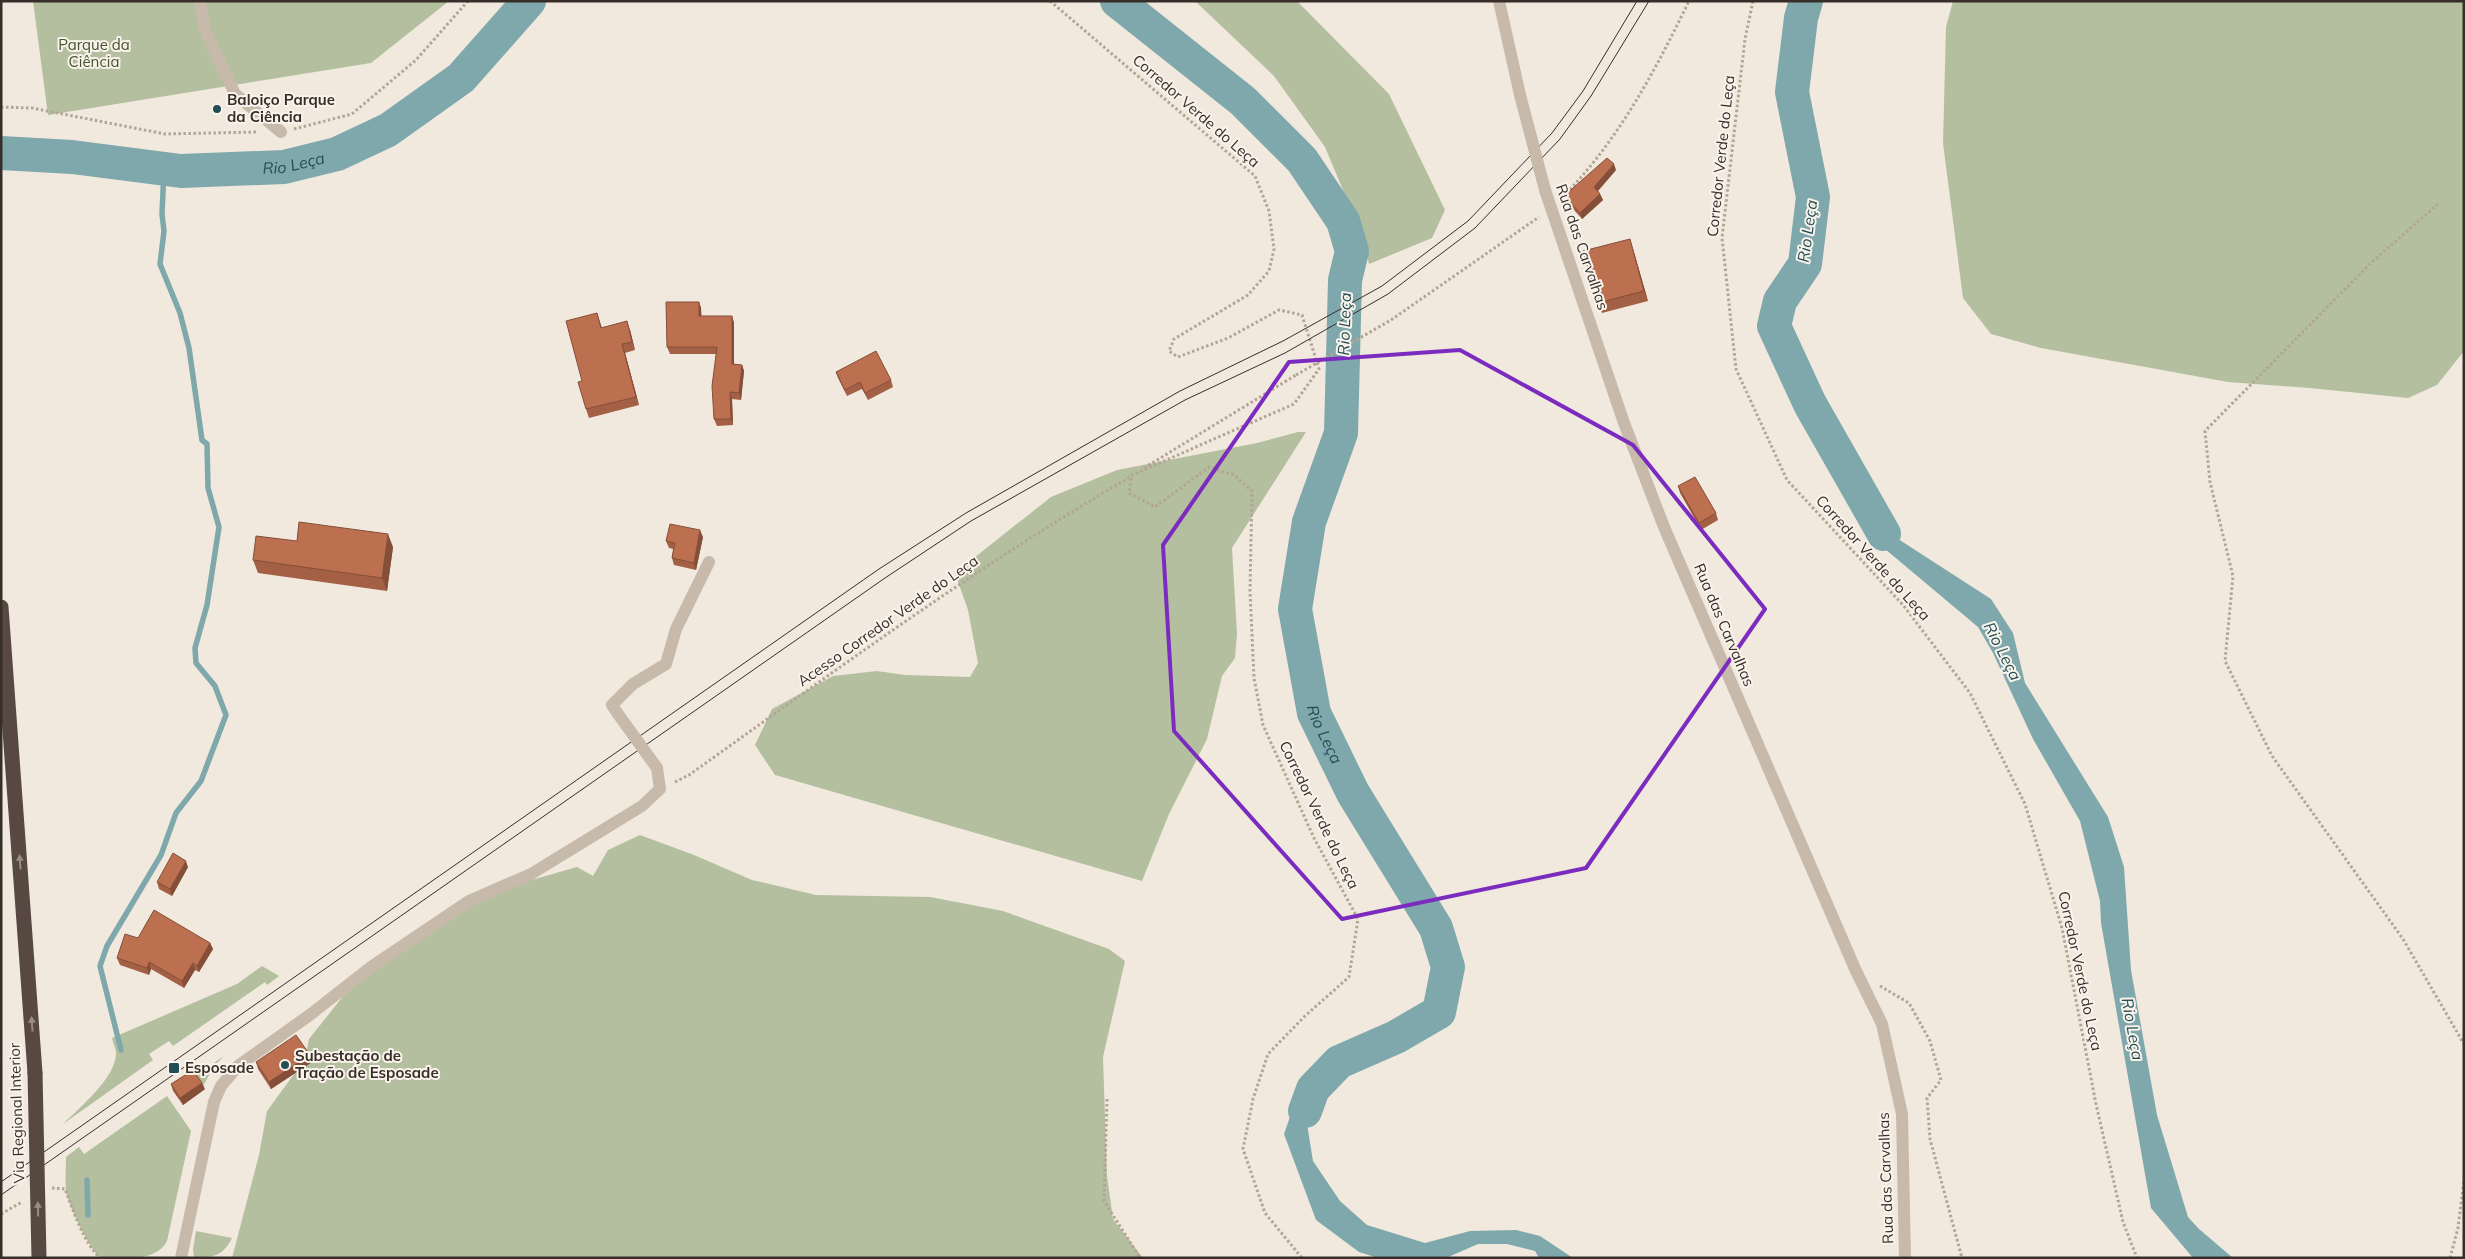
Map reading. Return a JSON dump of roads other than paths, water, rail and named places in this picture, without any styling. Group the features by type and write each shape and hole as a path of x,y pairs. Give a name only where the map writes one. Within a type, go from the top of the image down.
{"highway":[{"name":"Via Regional Interior","path":"1,608 35,1073 39,1258"}],"street":[{"path":"200,1 204,28 235,94 281,132"},
{"name":"Rua das Carvalhas","path":"1499,1 1520,95 1545,190 1624,423 1664,527 1856,971 1882,1024 1902,1114 1905,1258"},
{"path":"181,1258 214,1102 228,1075 371,967 469,901 531,874 642,806 660,789 657,768 612,705 633,684 666,664 676,629 709,562"}],"water":[{"path":"1870,494 1895,537 1991,599 2013,633 2025,683 2108,817 2124,867 2131,970 2157,1115 2188,1217 2233,1258 2193,1258 2151,1208 2101,923 2100,901 2080,821 2033,739 1993,653 1978,627 1866,533 1847,496"},
{"path":"1326,1067 1331,1075 1307,1124 1313,1161 1340,1201 1367,1225 1425,1243 1470,1231 1516,1230 1540,1236 1573,1258 1539,1258 1535,1251 1507,1244 1478,1244 1446,1258 1378,1258 1359,1252 1316,1220 1284,1134 1297,1097"}],"waterway":[{"name":"Rio Leça","path":"1,153 72,157 181,171 284,167 337,154 388,130 461,78 529,1"},
{"name":"Rio Leça","path":"1117,1 1243,101 1302,160 1343,221 1352,251 1345,280 1341,433 1309,522 1295,609 1314,713 1353,793 1436,928 1448,967 1439,1012 1396,1037 1339,1062 1313,1089 1305,1111"},
{"name":"Rio Leça","path":"1806,1 1801,18 1792,92 1813,197 1805,264 1780,301 1774,326 1810,404 1884,534"},
{"path":"121,1050 100,966 107,946 161,855 176,813 201,781 226,715 215,686 196,663 195,648 207,605 219,527 208,488 207,444 202,440 189,348 180,313 160,264 164,231 162,214 164,169"},
{"path":"87,1180 88,1215"}],"tram line":[{"path":"1,1182 879,569 966,513 1180,391 1283,341 1382,286 1468,221 1552,133 1583,91 1637,1"},
{"path":"1,1195 885,578 971,521 1185,400 1285,353 1388,294 1475,228 1560,139 1591,96 1649,1"}],"place":[{"name":"Baloiço Parque da Ciência","path":"217,109"},
{"name":"Subestação de Tração de Esposade","path":"285,1065"},
{"name":"Esposade","path":"174,1068"}],"park label":[{"name":"Parque da Ciência","path":"94,54"}]}
